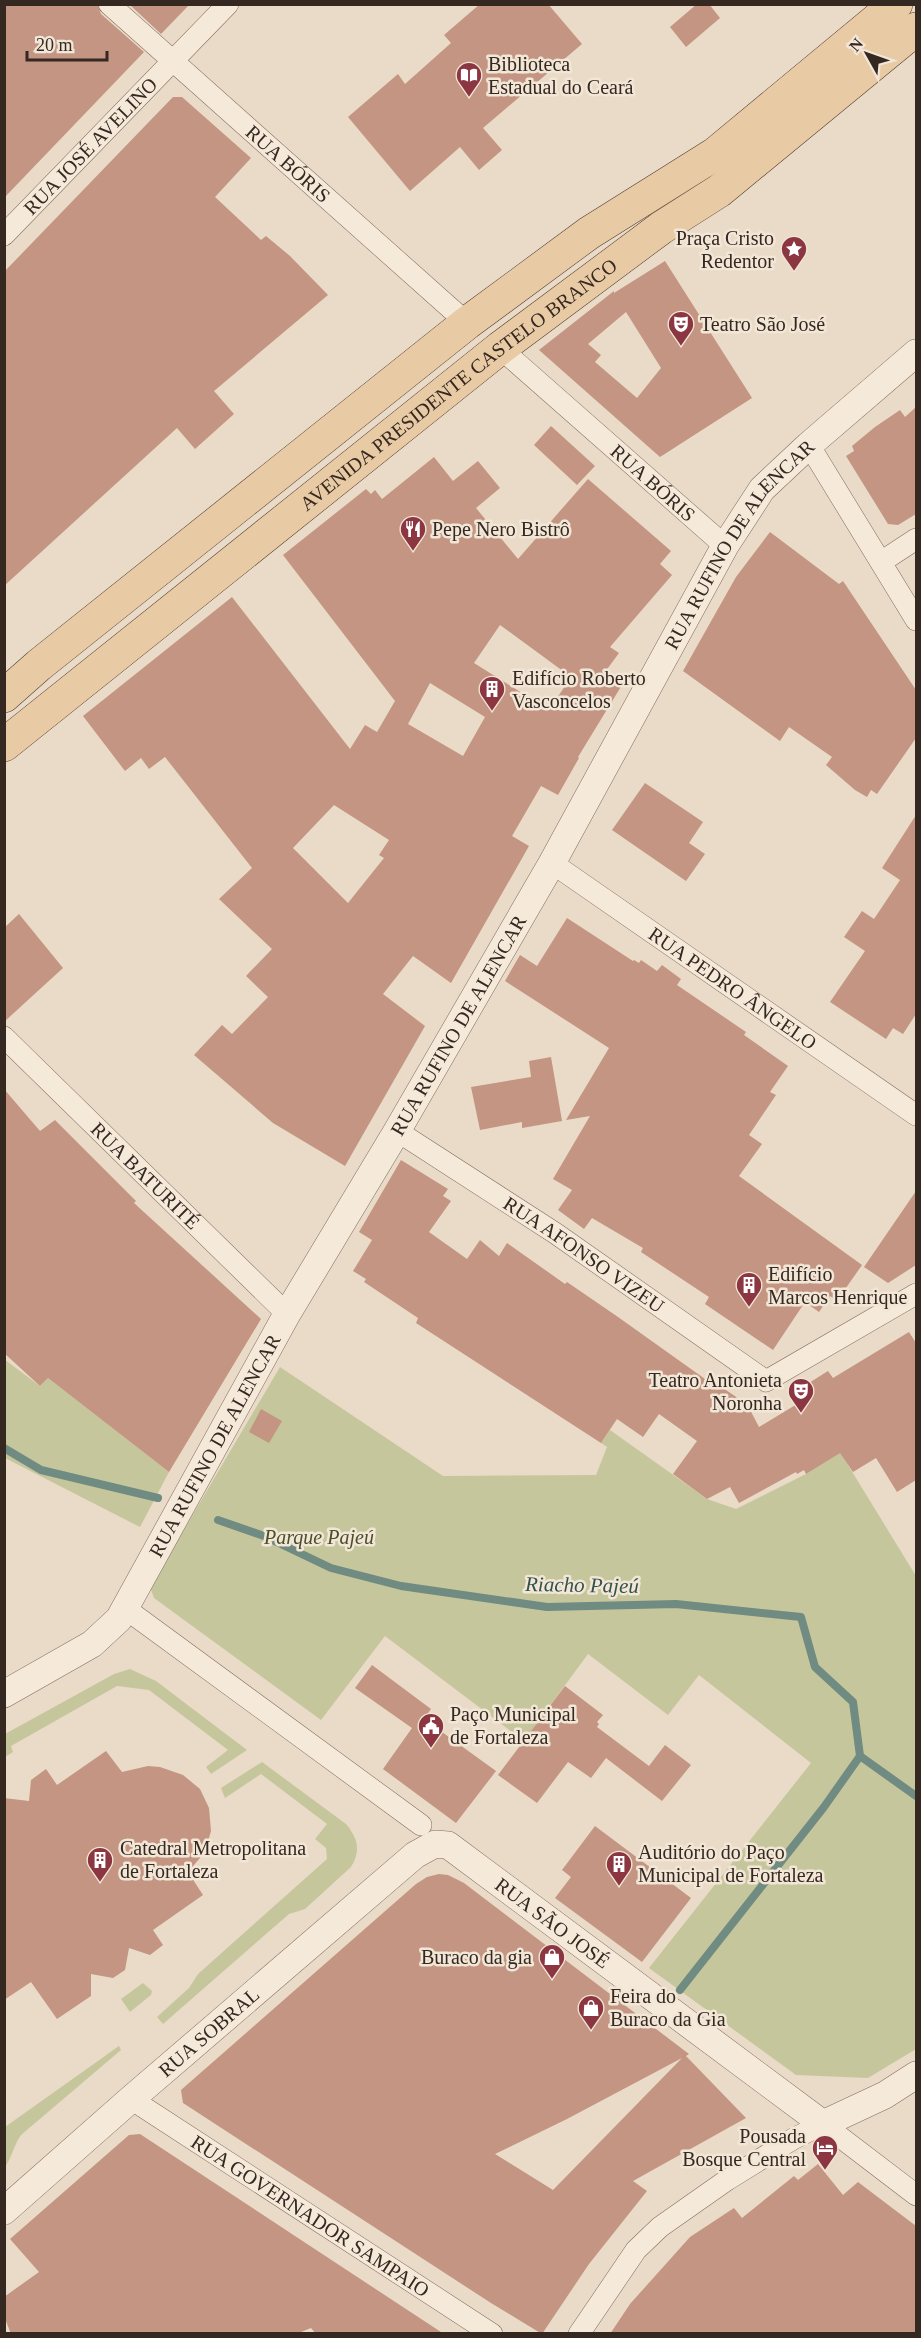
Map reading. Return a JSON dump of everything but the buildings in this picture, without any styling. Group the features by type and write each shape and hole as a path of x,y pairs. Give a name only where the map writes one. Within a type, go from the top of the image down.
{"main road":[{"name":"AVENIDA PRESIDENTE CASTELO BRANCO","path":"4,696 39,665 467,322 589,233 715,154 896,4"},
{"name":"AVENIDA PRESIDENTE CASTELO BRANCO","path":"4,745 500,348 661,228 719,191 916,29"}],"street":[{"name":"RUA BÓRIS","path":"109,4 467,322"},
{"name":"RUA JOSÉ AVELINO","path":"4,235 228,4"},
{"name":"RUA BÓRIS","path":"500,348 725,546"},
{"name":"RUA RUFINO DE ALENCAR","path":"4,1694 92,1644 110,1630 126,1609 286,1314 397,1131 552,863 725,546 762,489 809,445 916,353"},
{"path":"809,445 916,620"},
{"path":"881,562 916,539"},
{"name":"RUA PEDRO ÂNGELO","path":"552,863 916,1115"},
{"name":"RUA BATURITÉ","path":"4,1037 286,1314"},
{"name":"RUA AFONSO VIZEU","path":"397,1131 555,1233 766,1381 916,1293"},
{"path":"126,1609 421,1825"},
{"name":"RUA SÃO JOSÉ","path":"415,1855 435,1844 448,1845 916,2195"},
{"name":"RUA SOBRAL","path":"4,2211 130,2099 415,1855"},
{"path":"579,2334 636,2250 660,2227 727,2180 793,2139 885,2095 916,2075"},
{"name":"RUA GOVERNADOR SAMPAIO","path":"130,2099 492,2334"}],"green space":[{"path":"4,1359 40,1386 48,1378 169,1472 140,1527 5,1458"},
{"name":"Parque Pajeú","path":"280,1367 443,1476 596,1475 607,1447 601,1443 610,1430 707,1499 736,1509 806,1474 840,1452 916,1576 916,2049 868,2078 796,2075 649,1968 811,1763 699,1675 668,1715 588,1654 524,1741 385,1636 321,1720 154,1598 150,1587"},
{"path":"130,1669 156,1681 247,1750 211,1774 206,1767 228,1750 149,1690 117,1686 11,1746 13,1752 5,1757 5,1734 114,1674"},
{"path":"262,1762 346,1824 357,1845 356,1856 351,1867 305,1909 289,1914 163,2024 157,2017 189,1988 198,1974 327,1859 326,1848 315,1839 327,1824 261,1774 225,1798 221,1788"},
{"path":"143,1983 152,1991 151,1995 130,2012 121,1999"},
{"path":"119,2046 121,2050 21,2135 5,2167 5,2127"}],"waterway":[{"name":"Riacho Pajeú","path":"4,1448 41,1470 158,1498"},
{"name":"Riacho Pajeú","path":"218,1520 264,1536 331,1568 401,1586 547,1607 676,1604 801,1617 815,1667 853,1702 860,1756 824,1807 680,1990"},
{"name":"Riacho Pajeú","path":"860,1756 916,1796"}],"place":[{"name":"Biblioteca Estadual do Ceará","path":"469,98"},
{"name":"Praça Cristo Redentor","path":"794,272"},
{"name":"Teatro São José","path":"681,347"},
{"name":"Pepe Nero Bistrô","path":"413,552"},
{"name":"Edifício Roberto Vasconcelos","path":"492,712"},
{"name":"Edifício Marcos Henrique","path":"749,1308"},
{"name":"Teatro Antonieta Noronha","path":"801,1414"},
{"name":"Paço Municipal de Fortaleza","path":"431,1749"},
{"name":"Catedral Metropolitana de Fortaleza","path":"100,1883"},
{"name":"Auditório do Paço Municipal de Fortaleza","path":"619,1887"},
{"name":"Buraco da gia","path":"552,1980"},
{"name":"Feira do Buraco da Gia","path":"591,2031"},
{"name":"Pousada Bosque Central","path":"825,2171"}]}
